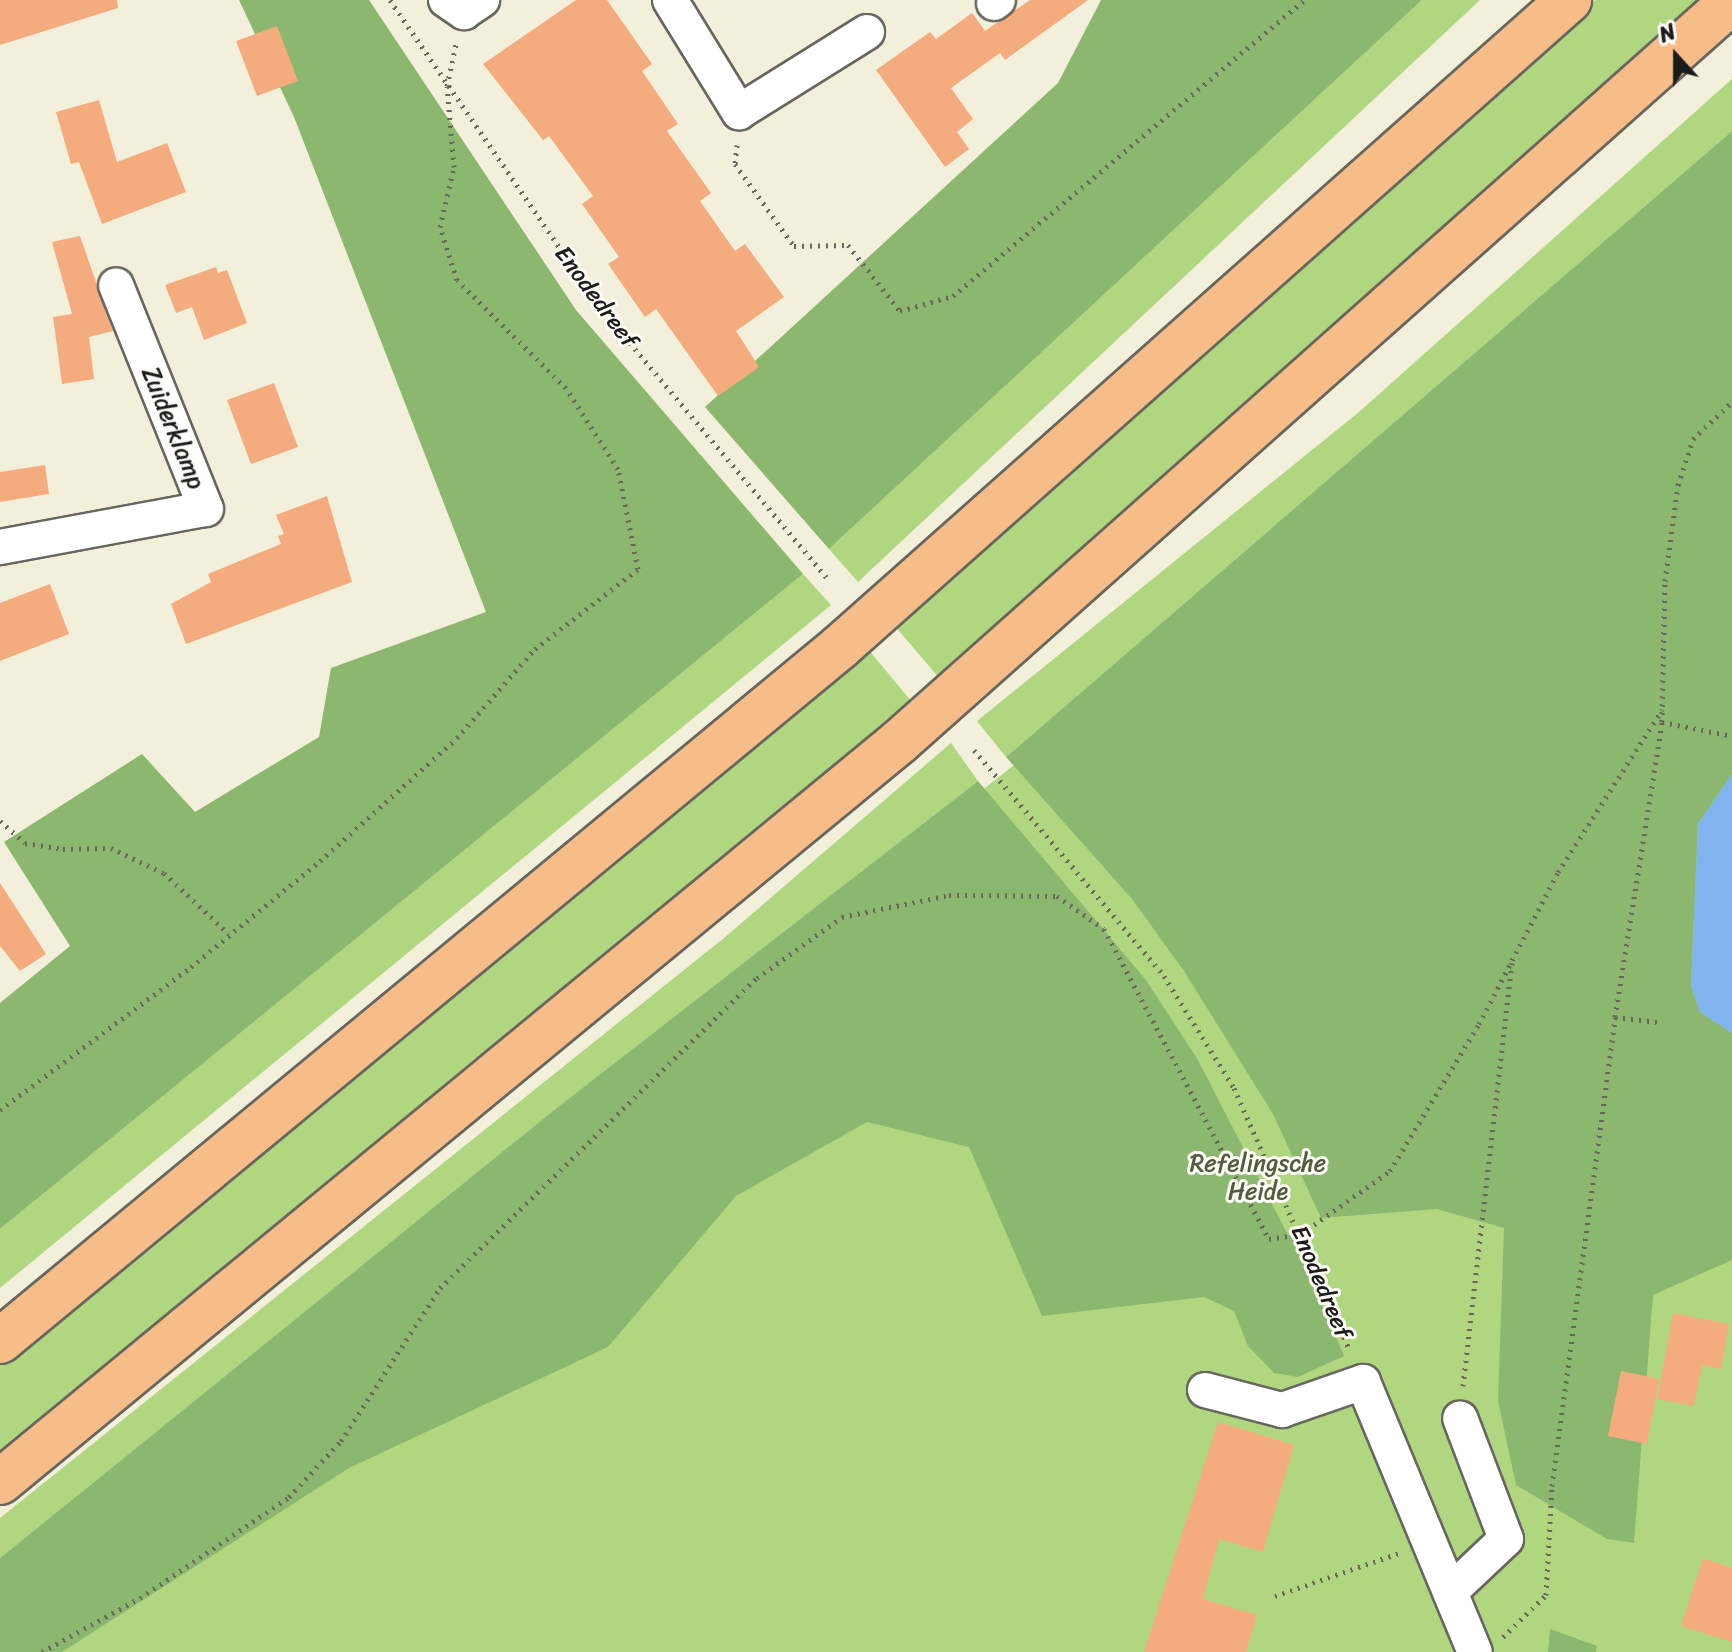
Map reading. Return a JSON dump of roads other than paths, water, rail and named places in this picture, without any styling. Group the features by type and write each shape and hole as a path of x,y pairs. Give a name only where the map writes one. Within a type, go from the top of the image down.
{"highway":[{"path":"0,1341 840,647 1569,0"},
{"path":"0,1482 899,742 1732,1"}],"street":[{"path":"670,0 739,112 867,32"},
{"name":"Zuiderklamp","path":"0,547 206,509 116,285"},
{"path":"1205,1390 1282,1410 1363,1382 1450,1592 1487,1647"},
{"path":"1450,1592 1506,1539 1460,1418"}],"water":[{"path":"1732,774 1732,1033 1700,1012 1691,986 1698,824"}],"park label":[{"name":"Refelingsche Heide","path":"1258,1178"}]}
